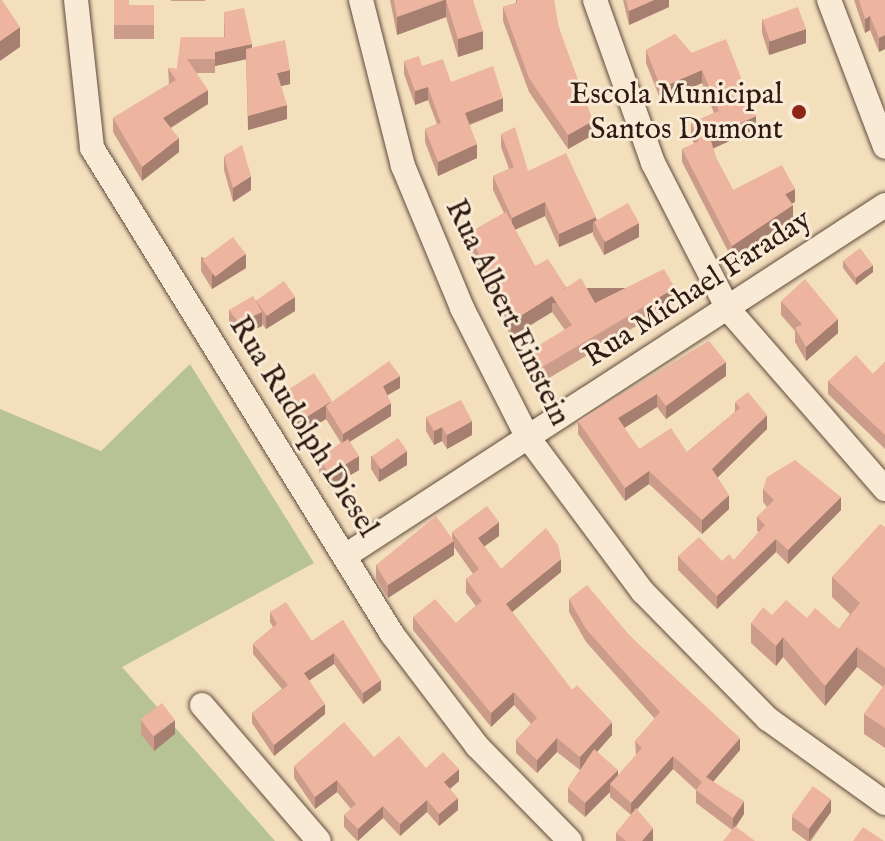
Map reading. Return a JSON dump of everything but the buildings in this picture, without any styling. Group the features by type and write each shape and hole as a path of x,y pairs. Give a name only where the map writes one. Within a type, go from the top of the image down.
{"street":[{"name":"Rua Rudolph Diesel","path":"76,0 92,148 392,634 477,746 570,841"},
{"name":"Rua Albert Einstein","path":"361,0 403,166 462,308 527,436 643,592 768,719 885,803"},
{"path":"595,0 653,163 728,309 885,489"},
{"path":"829,0 885,147"},
{"name":"Rua Michael Faraday","path":"345,556 885,205"},
{"path":"202,705 319,841"}],"green space":[{"path":"190,364 314,563 122,667 275,841 0,841 0,409 101,451"}],"place":[{"name":"Escola Municipal Santos Dumont","path":"799,112"}]}
